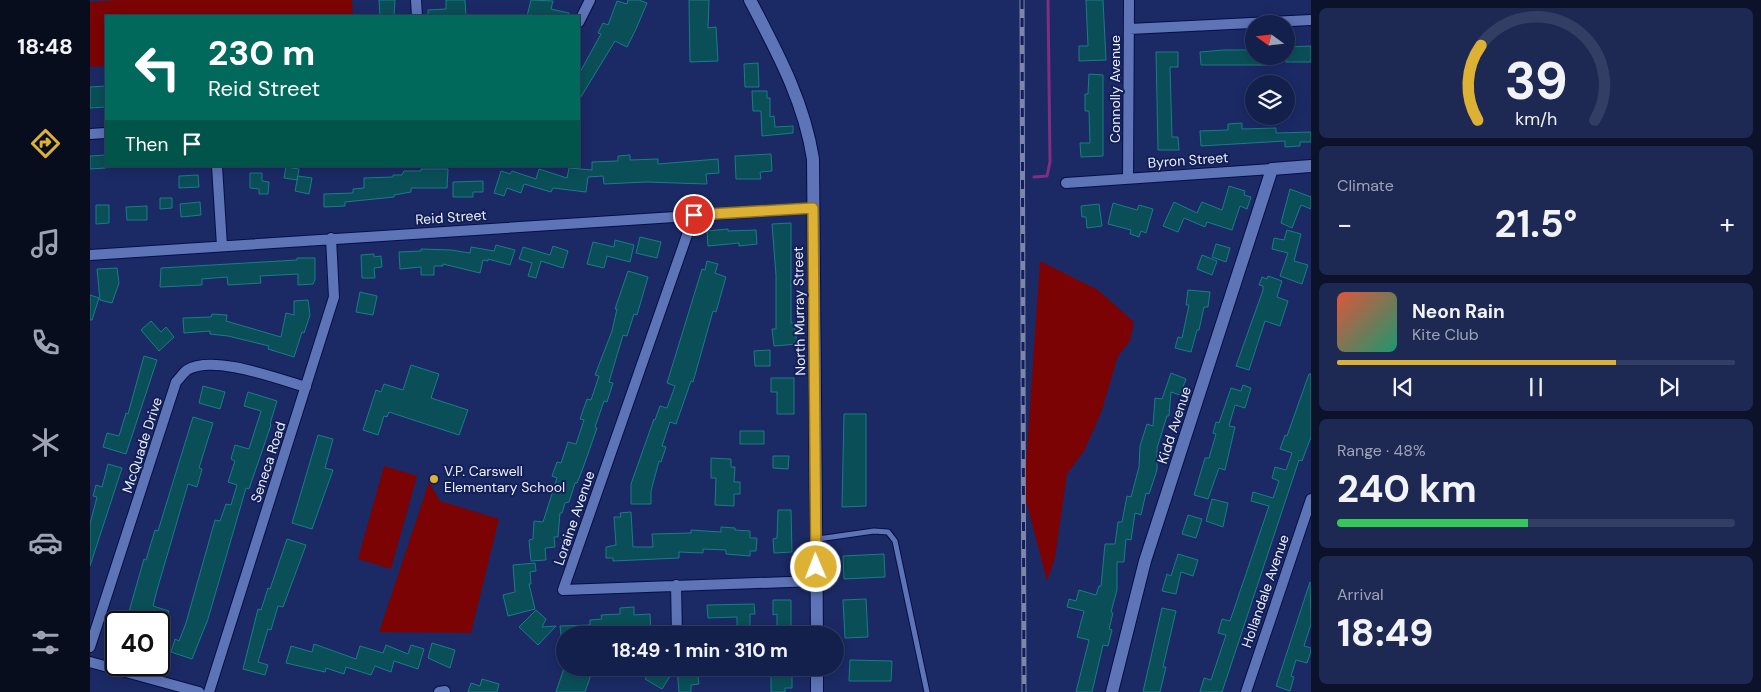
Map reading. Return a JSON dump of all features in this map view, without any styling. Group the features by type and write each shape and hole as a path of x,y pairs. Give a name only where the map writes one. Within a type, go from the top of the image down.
{"street":[{"path":"416,0 417,15"},
{"path":"580,20 590,0"},
{"name":"North Murray Street","path":"750,0 789,75 809,132 813,159 817,626"},
{"name":"Connolly Avenue","path":"1128,178 1129,0"},
{"path":"1129,29 1311,20"},
{"path":"90,134 105,133"},
{"name":"Byron Street","path":"1066,183 1311,166"},
{"path":"217,167 222,246"},
{"name":"Kidd Avenue","path":"1112,692 1146,562 1272,169"},
{"name":"Reid Street","path":"90,255 813,208"},
{"name":"Loraine Avenue","path":"694,215 563,590 816,580"},
{"name":"Seneca Road","path":"209,692 334,296 332,238"},
{"name":"McQuade Drive","path":"90,648 176,382 188,370 204,366 231,365 306,387"},
{"name":"Hollandale Avenue","path":"1246,692 1311,499"},
{"path":"676,585 677,626"},
{"path":"90,662 199,692"},
{"path":"817,676 817,692"}],"lane":[{"path":"816,540 874,531 888,532 895,541 927,692"}],"shaded area":[{"path":"117,0 352,0 353,15 105,15 105,66 90,67 90,2"},
{"path":"1040,261 1098,290 1134,322 1130,341 1118,356 1101,413 1084,451 1067,474 1055,558 1047,581 1024,493"},
{"path":"384,466 417,476 391,569 358,559"},
{"path":"429,482 440,501 499,519 471,633 379,632"}],"building":[{"path":"379,0 395,0 394,15 380,15"},
{"path":"446,0 465,0 466,15 428,15 428,10 446,9"},
{"path":"531,0 553,1 551,9 569,13 569,15 527,15"},
{"path":"628,0 639,0 647,3 627,47 615,41 580,98 580,72 601,34 598,33 603,23 608,25 617,1 627,4"},
{"path":"689,0 709,0 708,28 716,27 718,61 690,62"},
{"path":"1086,0 1103,0 1106,60 1079,61 1079,46 1088,46"},
{"path":"1311,46 1311,62 1295,62 1295,47"},
{"path":"1245,50 1245,65 1201,65 1200,52"},
{"path":"1156,52 1178,52 1178,67 1170,67 1172,137 1178,137 1179,150 1158,150"},
{"path":"758,63 759,87 745,87 744,64"},
{"path":"1089,74 1103,75 1103,156 1081,157 1080,143 1090,143 1089,111 1085,111 1085,94 1088,94"},
{"path":"105,86 105,107 90,108 90,87"},
{"path":"752,91 767,91 767,98 770,98 770,117 774,116 775,127 793,126 793,133 762,136 761,111 753,111"},
{"path":"1242,123 1242,129 1276,128 1276,133 1311,132 1311,142 1300,142 1300,146 1285,147 1285,141 1201,146 1200,131 1228,130 1228,124"},
{"path":"771,154 772,171 760,172 761,179 736,179 735,156"},
{"path":"105,155 106,168 90,169 90,156"},
{"path":"630,155 630,160 658,159 658,164 718,159 719,173 706,174 707,184 646,182 604,184 603,176 588,177 586,192 553,188 551,192 524,184 521,193 507,188 504,196 494,193 501,171 510,174 512,171 536,179 539,169 567,178 569,168 592,170 592,162 618,161 618,156"},
{"path":"286,167 299,169 297,180 284,178"},
{"path":"421,169 448,169 447,188 411,188 411,192 394,195 394,197 345,202 345,206 324,207 324,194 353,193 353,189 364,188 364,178 393,177 393,175 402,175 404,171 421,171"},
{"path":"250,173 262,173 262,181 269,182 268,194 259,194 259,189 250,188"},
{"path":"198,175 199,187 179,188 179,176"},
{"path":"298,176 312,178 309,194 295,191"},
{"path":"483,181 483,192 473,192 473,197 453,197 453,182"},
{"path":"1229,186 1245,191 1244,195 1251,197 1247,209 1240,206 1232,230 1207,222 1205,227 1184,218 1178,232 1163,226 1174,202 1197,213 1202,202 1222,210"},
{"path":"1290,189 1311,197 1311,209 1301,205 1292,228 1281,223"},
{"path":"160,198 172,198 172,208 160,209"},
{"path":"200,202 201,215 181,217 180,204"},
{"path":"1113,203 1137,210 1139,205 1153,209 1146,233 1141,231 1139,237 1130,234 1131,230 1108,224"},
{"path":"1099,204 1102,226 1087,228 1086,217 1082,217 1081,206"},
{"path":"96,205 109,205 109,223 96,224"},
{"path":"147,206 147,220 127,220 126,207"},
{"path":"791,223 791,323 794,323 797,344 774,346 772,329 776,329 776,275 772,224"},
{"path":"728,229 728,231 756,230 757,244 739,246 739,243 708,246 707,231"},
{"path":"1287,230 1301,234 1294,261 1308,265 1302,284 1280,276 1288,253 1272,249 1274,238 1284,240"},
{"path":"640,237 661,242 657,258 636,253"},
{"path":"615,240 634,245 630,262 607,256 604,268 587,264 593,242 614,247"},
{"path":"1216,244 1230,248 1226,262 1212,257"},
{"path":"496,245 515,250 510,265 488,259 488,261 483,260 480,273 443,264 443,266 434,266 434,275 421,275 421,267 400,269 399,252 421,251 421,249 470,253 471,247 494,251"},
{"path":"553,246 568,251 563,268 541,261 536,278 528,276 532,263 519,259 523,247 550,255"},
{"path":"374,254 374,257 381,256 382,267 374,268 375,278 362,278 361,255"},
{"path":"1202,255 1217,261 1212,275 1197,269"},
{"path":"297,258 315,258 315,280 313,284 298,285 298,274 260,276 261,283 228,285 227,277 202,279 202,285 160,287 161,268 297,260"},
{"path":"707,261 718,264 715,273 726,277 716,312 713,311 693,382 691,381 676,424 670,422 662,446 666,447 661,462 659,461 651,491 651,504 631,504 631,484 654,419 660,406 667,408 675,386 667,383 702,269 705,270"},
{"path":"117,268 119,283 112,303 100,300 97,269"},
{"path":"628,271 648,277 637,315 634,314 627,336 623,335 609,382 613,383 607,402 604,401 595,427 597,428 569,502 565,503 562,513 560,513 558,537 554,537 555,547 545,548 546,560 531,561 529,540 533,539 534,521 543,522 557,478 552,476 557,462 561,463 568,442 576,444 584,420 580,419 587,399 591,400 599,376 595,375 612,331 617,309 615,309"},
{"path":"1268,276 1282,281 1277,297 1288,301 1280,326 1265,321 1249,370 1236,366 1263,290 1263,286 1259,285 1262,277 1267,279"},
{"path":"1188,290 1210,292 1208,307 1204,307 1199,330 1197,330 1191,352 1175,348 1178,337 1182,338 1189,305 1186,305"},
{"path":"360,292 377,296 373,315 356,312"},
{"path":"90,295 99,298 92,320 90,320"},
{"path":"308,300 310,315 294,357 268,349 269,346 228,336 210,334 210,331 184,333 183,318 211,317 212,314 227,315 226,321 281,337 286,313 294,315 294,301"},
{"path":"151,321 161,332 166,327 174,337 159,351 141,330"},
{"path":"770,350 770,366 755,366 754,351"},
{"path":"144,356 157,360 126,454 103,447 107,433 119,436 126,413 128,414"},
{"name":"V.P. Carswell Elementary School","path":"411,365 439,374 431,398 468,410 459,435 389,412 387,417 384,416 378,435 363,430 376,390 381,392 384,384 403,390"},
{"path":"1171,373 1186,379 1180,395 1171,392 1169,416 1167,416 1157,448 1157,470 1149,494 1146,493 1141,515 1135,513 1131,540 1126,539 1124,562 1117,562 1117,590 1111,612 1113,613 1109,629 1112,630 1108,646 1103,645 1092,692 1076,692 1089,640 1077,637 1084,611 1067,607 1069,599 1076,601 1079,590 1096,595 1099,586 1101,586 1105,544 1115,544 1118,522 1122,522 1127,496 1131,497 1139,467 1140,446 1147,424 1153,426 1155,398 1162,399"},
{"path":"1309,374 1311,374 1311,437 1302,461 1299,460 1222,692 1200,692 1204,678 1211,680 1226,635 1218,633 1222,619 1230,621 1269,506 1251,501 1253,492 1273,498 1279,481 1272,478 1275,467 1286,470 1292,453 1280,449 1285,435 1287,436"},
{"path":"771,378 794,378 794,414 777,414 777,392 771,392"},
{"path":"1243,385 1251,388 1245,408 1235,405 1229,426 1235,427 1225,470 1219,468 1208,499 1194,495 1205,458 1209,458 1216,434 1213,433 1216,422 1219,423 1231,388 1241,391"},
{"path":"203,386 225,392 220,409 199,403"},
{"path":"248,392 277,401 271,425 249,489 246,488 208,619 192,659 171,652 175,639 179,641 186,623 215,520 220,521 226,504 231,505 237,485 228,482 235,461 231,459 235,445 249,449 261,411 244,406"},
{"path":"844,414 866,414 866,506 842,507"},
{"path":"193,417 213,423 199,468 202,469 197,487 188,484 153,606 169,611 129,611 144,559 146,560 155,530 158,531"},
{"path":"740,431 764,431 764,444 740,444"},
{"path":"318,435 333,439 325,468 333,470 312,529 292,523"},
{"path":"773,456 789,456 788,469 773,468"},
{"path":"711,458 731,459 731,467 735,467 734,482 740,482 740,494 734,494 734,506 715,505 716,478 711,478"},
{"path":"108,464 122,468 90,566 90,524 97,497 93,496 96,485 102,487"},
{"path":"1212,499 1228,503 1223,527 1206,521"},
{"path":"778,510 791,510 792,552 774,553 773,539 777,538"},
{"path":"631,512 633,547 653,547 652,534 691,533 691,530 721,532 721,527 750,531 750,538 757,538 756,551 750,551 750,556 726,554 726,550 703,549 703,553 679,552 679,558 613,561 613,558 606,558 606,547 616,545 614,517 621,517 620,513"},
{"path":"1188,515 1202,519 1196,538 1182,534"},
{"path":"287,539 306,545 283,607 278,606 271,630 268,629 258,662 268,665 265,675 243,669 258,609 261,610 268,588 270,589"},
{"path":"884,554 885,577 844,579 843,556"},
{"path":"1178,554 1198,560 1193,576 1181,572 1176,594 1162,591 1167,574 1171,576"},
{"path":"535,563 536,571 530,572 531,584 529,584 535,609 508,616 503,595 515,592 513,565"},
{"path":"1310,582 1311,624 1304,646 1311,648 1311,651 1307,663 1296,660 1291,676 1294,677 1290,691 1276,686"},
{"path":"866,599 868,637 845,638 843,600"},
{"path":"773,600 791,600 791,626 777,626 777,614 773,615"},
{"path":"754,604 755,614 750,614 750,626 737,626 737,617 708,618 707,605"},
{"path":"634,607 634,615 650,614 651,626 560,626 590,625 590,620 602,619 601,615 620,614 620,608"},
{"path":"1162,608 1176,611 1163,667 1166,667 1160,692 1143,692"},
{"path":"536,610 546,619 542,627 556,626 538,645 519,627"},
{"path":"432,643 455,650 450,668 428,658"},
{"path":"314,644 356,659 360,646 383,653 386,645 408,654 411,645 424,649 418,669 394,661 391,672 375,666 371,675 346,667 344,674 326,668 325,672 286,663 291,646 312,652"},
{"path":"850,660 892,661 891,681 849,681"},
{"path":"561,676 591,676 585,692 556,692"},
{"path":"647,676 670,676 662,689 645,679"},
{"path":"678,676 698,676 699,684 691,685 691,692 679,692"},
{"path":"771,676 792,676 792,688 785,688 785,692 771,692"},
{"path":"482,679 499,684 497,692 468,692 471,683 480,686"}],"waterway":[{"path":"1034,177 1047,176 1050,162 1048,0"}],"railway":[{"path":"1022,0 1024,692"}],"place":[{"name":"V.P. Carswell Elementary School","path":"434,479"}],"route":[{"path":"694,215 813,208 816,567"}]}
